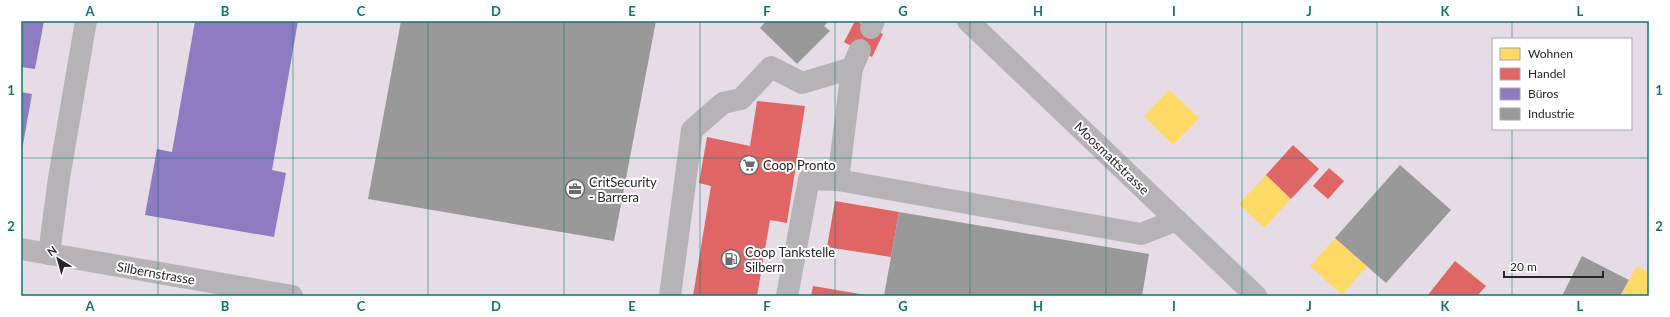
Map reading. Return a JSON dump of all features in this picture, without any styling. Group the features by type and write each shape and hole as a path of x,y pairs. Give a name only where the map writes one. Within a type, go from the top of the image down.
{"street":[{"path":"49,254 59,178 86,21"},
{"name":"Moosmattstrasse","path":"968,21 1256,296"},
{"path":"670,296 692,130 723,104 741,99 771,67 802,83 856,59 838,180"},
{"path":"787,296 809,179 838,180 1142,234 1176,220"},
{"name":"Silbernstrasse","path":"21,249 292,296"}],"shaded area":[{"path":"21,21 1649,21 1649,296 21,296"}],"building: Wohnen":[{"path":"1169,90 1199,118 1173,145 1144,116"},
{"path":"1266,175 1291,199 1264,228 1239,204"},
{"path":"1335,238 1367,266 1342,295 1310,266"},
{"path":"1637,266 1649,273 1649,296 1620,296"}],"building: Handel":[{"path":"855,21 883,34 872,57 844,42"},
{"path":"757,101 805,106 787,223 770,220 757,296 693,296 711,186 699,183 707,137 750,146"},
{"path":"1293,145 1319,169 1291,199 1266,175"},
{"path":"1329,168 1344,181 1328,199 1313,186"},
{"path":"835,201 899,212 891,257 827,247"},
{"path":"1455,261 1486,286 1477,296 1427,296"},
{"path":"813,286 866,295 866,296 811,296"}],"building: Büros":[{"path":"21,21 44,21 35,69 21,67"},
{"path":"195,21 298,21 272,170 286,173 274,237 145,215 157,149 172,152"},
{"path":"21,92 32,94 22,150 21,150"}],"building: Industrie":[{"path":"401,21 656,21 614,241 368,199"},
{"path":"766,21 829,21 824,26 830,31 797,64 760,28"},
{"path":"1400,165 1451,210 1386,283 1335,238"},
{"path":"899,212 1149,254 1142,296 884,296"},
{"path":"1582,256 1629,280 1620,296 1562,296"}],"place":[{"name":"Coop Pronto","path":"749,165"},
{"name":"CritSecurity - Barrera","path":"575,189"},
{"name":"Coop Tankstelle Silbern","path":"731,259"}]}
